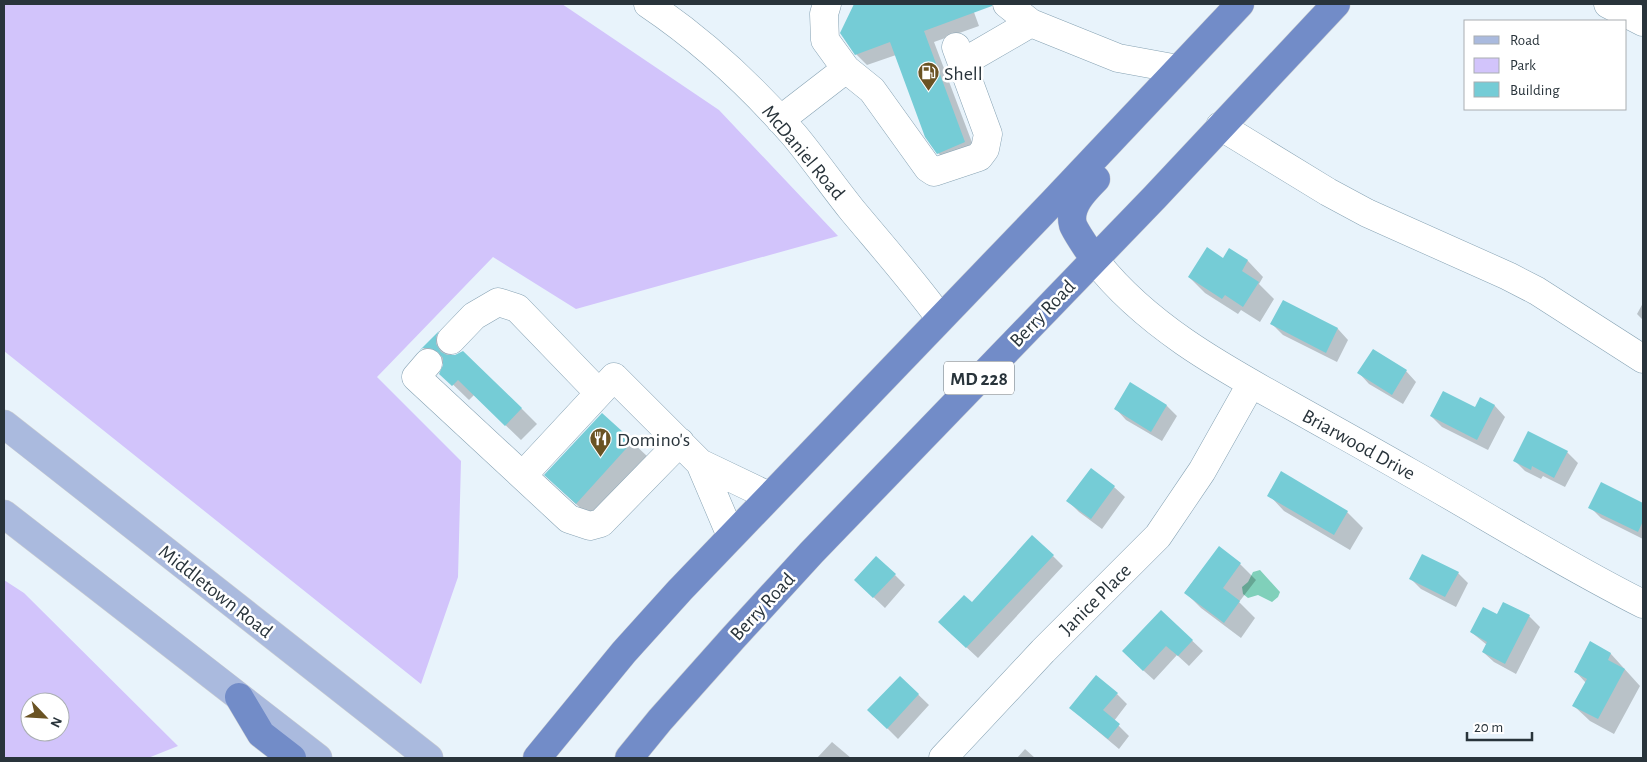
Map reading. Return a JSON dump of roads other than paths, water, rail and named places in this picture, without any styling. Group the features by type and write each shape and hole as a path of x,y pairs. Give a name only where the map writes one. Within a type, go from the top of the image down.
{"highway":[{"path":"537,758 624,652 731,536 1052,203 1240,4"},
{"path":"1094,258 1073,225 1074,208 1082,193 1184,87 1251,4"},
{"name":"Berry Road","path":"629,758 721,650 812,552 1154,198 1336,4"},
{"path":"239,697 261,734 292,758"}],"main road":[{"name":"Middletown Road","path":"4,424 428,758"},
{"path":"4,514 318,758"}],"street":[{"name":"McDaniel Road","path":"648,4 707,50 750,89 780,120 920,290 940,318"},
{"path":"827,4 824,14 825,40 846,69 872,90 928,168 934,172 979,157 986,149 988,134 959,55 1031,23"},
{"path":"1007,4 1031,23 1118,58 1178,69"},
{"path":"1608,4 1643,22"},
{"path":"780,120 846,69"},
{"path":"1220,126 1328,192 1367,213 1508,276 1537,291 1643,359"},
{"name":"Briarwood Drive","path":"1094,258 1111,280 1171,332 1231,373 1482,513 1612,589 1643,604"},
{"path":"451,340 474,316 498,302 517,308 599,393"},
{"path":"428,364 416,377 569,519 590,526 601,523 680,442"},
{"path":"523,475 614,377 700,463 731,536"},
{"name":"Janice Place","path":"942,758 1043,651 1158,536 1197,478 1251,384"},
{"path":"700,463 769,496"}],"place":[{"name":"Shell","path":"928,92"},
{"name":"Domino's","path":"601,458"}]}
